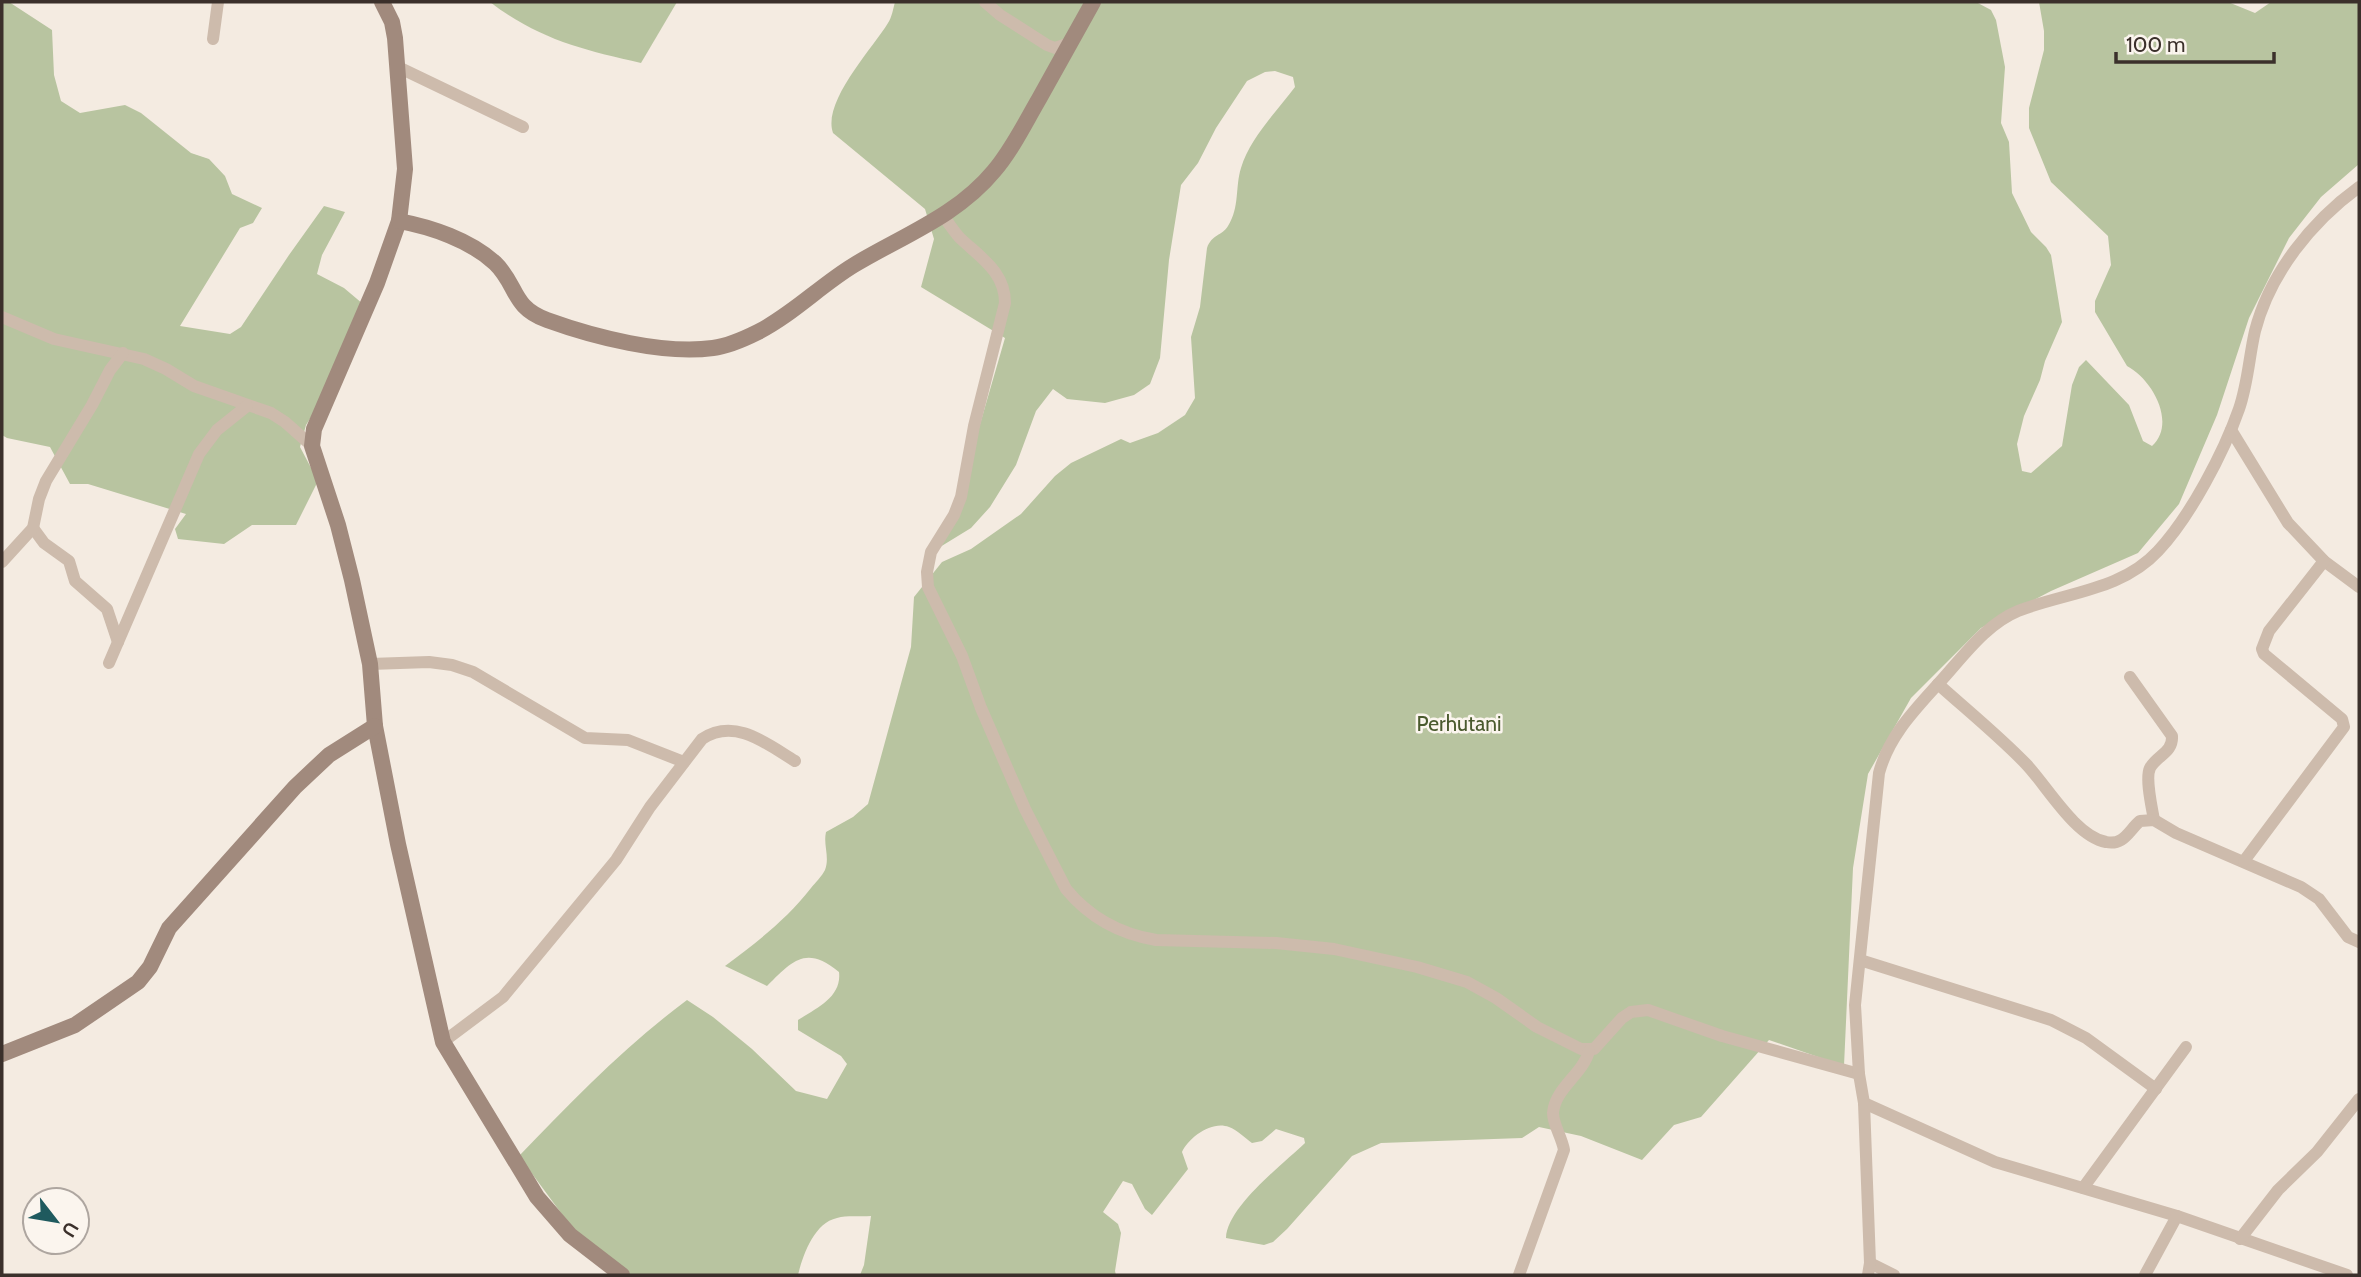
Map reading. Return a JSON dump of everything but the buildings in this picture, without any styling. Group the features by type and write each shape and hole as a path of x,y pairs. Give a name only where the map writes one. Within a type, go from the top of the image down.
{"street":[{"path":"213,39 218,2"},
{"path":"382,2 392,22 398,67 405,169 399,221 377,283 314,429 312,446 338,525 370,664 375,726 398,844 443,1042 537,1197 570,1236 622,1275"},
{"path":"985,2 1047,46 1055,48 1070,43"},
{"path":"399,221 431,229 487,257 504,274 518,301 537,316 620,340 663,347 697,349 728,345 760,331 847,269 943,216 994,172 1023,128 1093,2"},
{"path":"398,67 523,127"},
{"path":"1894,1275 1869,1269 1864,1103 1859,1074 1856,1005 1879,774 1883,758 1910,714 1991,627 2023,610 2115,582 2138,569 2158,552 2175,530 2208,476 2231,430 2245,390 2255,332 2273,288 2297,249 2322,217 2359,187"},
{"path":"943,216 958,236 1001,278 1005,303 974,426 961,497 928,562 928,587 962,656 981,708 1025,809 1066,889 1087,911 1106,923 1139,937 1156,940 1276,943 1334,949 1442,974 1483,990 1536,1027 1589,1051"},
{"path":"2,317 54,339 123,353 166,369 194,386 271,412 312,446"},
{"path":"2,562 33,528 46,481 110,370 123,353"},
{"path":"109,663 199,454 217,430 247,406"},
{"path":"296,432 314,429"},
{"path":"2231,430 2288,523 2324,561 2359,587"},
{"path":"33,528 44,543 69,561 75,581 107,609 117,642"},
{"path":"2244,861 2344,727 2342,719 2264,654 2262,649 2269,631 2324,561"},
{"path":"370,664 452,664 473,673 585,738 628,740 684,762"},
{"path":"2130,677 2172,736 2171,747 2153,764 2149,773 2154,820"},
{"path":"1938,684 2026,764 2063,812 2095,838 2104,842 2119,841 2140,821 2154,820 2176,833 2291,881 2319,899 2348,937 2359,942"},
{"path":"2,1054 75,1025 138,982 150,967 169,928 287,796 330,755 375,726"},
{"path":"443,1042 503,997 616,860 650,807 707,736 736,731 754,736 795,761"},
{"path":"1860,961 2052,1020 2086,1038 2155,1089"},
{"path":"1519,1275 1564,1150 1554,1121 1554,1106 1583,1066 1589,1051 1601,1044 1622,1018 1631,1012 1648,1010 1722,1036 1859,1074"},
{"path":"2083,1188 2186,1047"},
{"path":"2239,1239 2278,1190 2317,1152 2359,1099"},
{"path":"1864,1103 1995,1162 2177,1216 2347,1275"},
{"path":"2145,1275 2177,1216"}],"green space":[{"path":"2,2 9,2 52,30 54,75 61,101 80,113 125,105 141,113 191,153 209,159 225,176 232,194 262,208 253,223 240,228 180,326 230,334 241,327 324,206 345,212 322,255 317,274 344,288 363,304 325,395 306,425 300,447 318,481 296,525 252,525 224,544 178,539 175,529 186,514 88,484 70,484 50,447 2,435"},
{"path":"490,2 677,2 641,63 562,42 508,15"},
{"name":"Perhutani","path":"895,2 1976,2 1991,10 1996,20 2005,67 2001,123 2009,142 2012,193 2031,232 2051,255 2062,322 2024,416 2017,444 2022,471 2031,473 2062,446 2072,385 2079,367 2086,360 2129,405 2143,441 2152,446 2162,426 2162,414 2152,391 2136,372 2127,366 2095,312 2095,301 2111,265 2108,236 2051,182 2029,128 2029,108 2044,50 2039,2 2228,2 2255,13 2271,2 2359,2 2359,164 2321,197 2289,238 2249,318 2217,415 2179,504 2138,553 2051,591 1981,628 1911,698 1868,774 1853,868 1844,1066 1769,1040 1701,1117 1674,1125 1642,1160 1581,1136 1539,1127 1522,1138 1381,1143 1352,1156 1287,1229 1273,1242 1264,1245 1226,1238 1229,1226 1245,1200 1305,1143 1304,1138 1276,1129 1262,1141 1252,1143 1232,1128 1222,1125 1208,1128 1195,1136 1185,1147 1182,1152 1188,1169 1152,1215 1145,1209 1132,1184 1123,1181 1103,1212 1118,1224 1121,1233 1116,1275 860,1275 871,1216 841,1217 822,1226 806,1249 798,1275 624,1275 581,1240 519,1156 620,1055 687,1000 752,1049 796,1091 827,1099 847,1064 841,1056 798,1030 798,1020 827,1001 837,988 839,972 817,959 800,959 767,986 725,966 771,930 801,900 825,870 826,832 853,817 868,804 911,647 914,597 942,562 971,549 1021,514 1055,476 1071,463 1121,439 1130,443 1158,433 1185,415 1195,398 1191,337 1200,307 1207,248 1232,219 1241,168 1251,146 1295,87 1293,77 1275,71 1265,72 1247,81 1216,128 1198,163 1181,185 1169,260 1160,358 1150,384 1134,395 1105,403 1067,399 1053,389 1036,411 1016,465 990,507 971,528 940,547 1005,338 921,287 934,239 925,209 833,133 832,120 841,91 888,23"}]}
